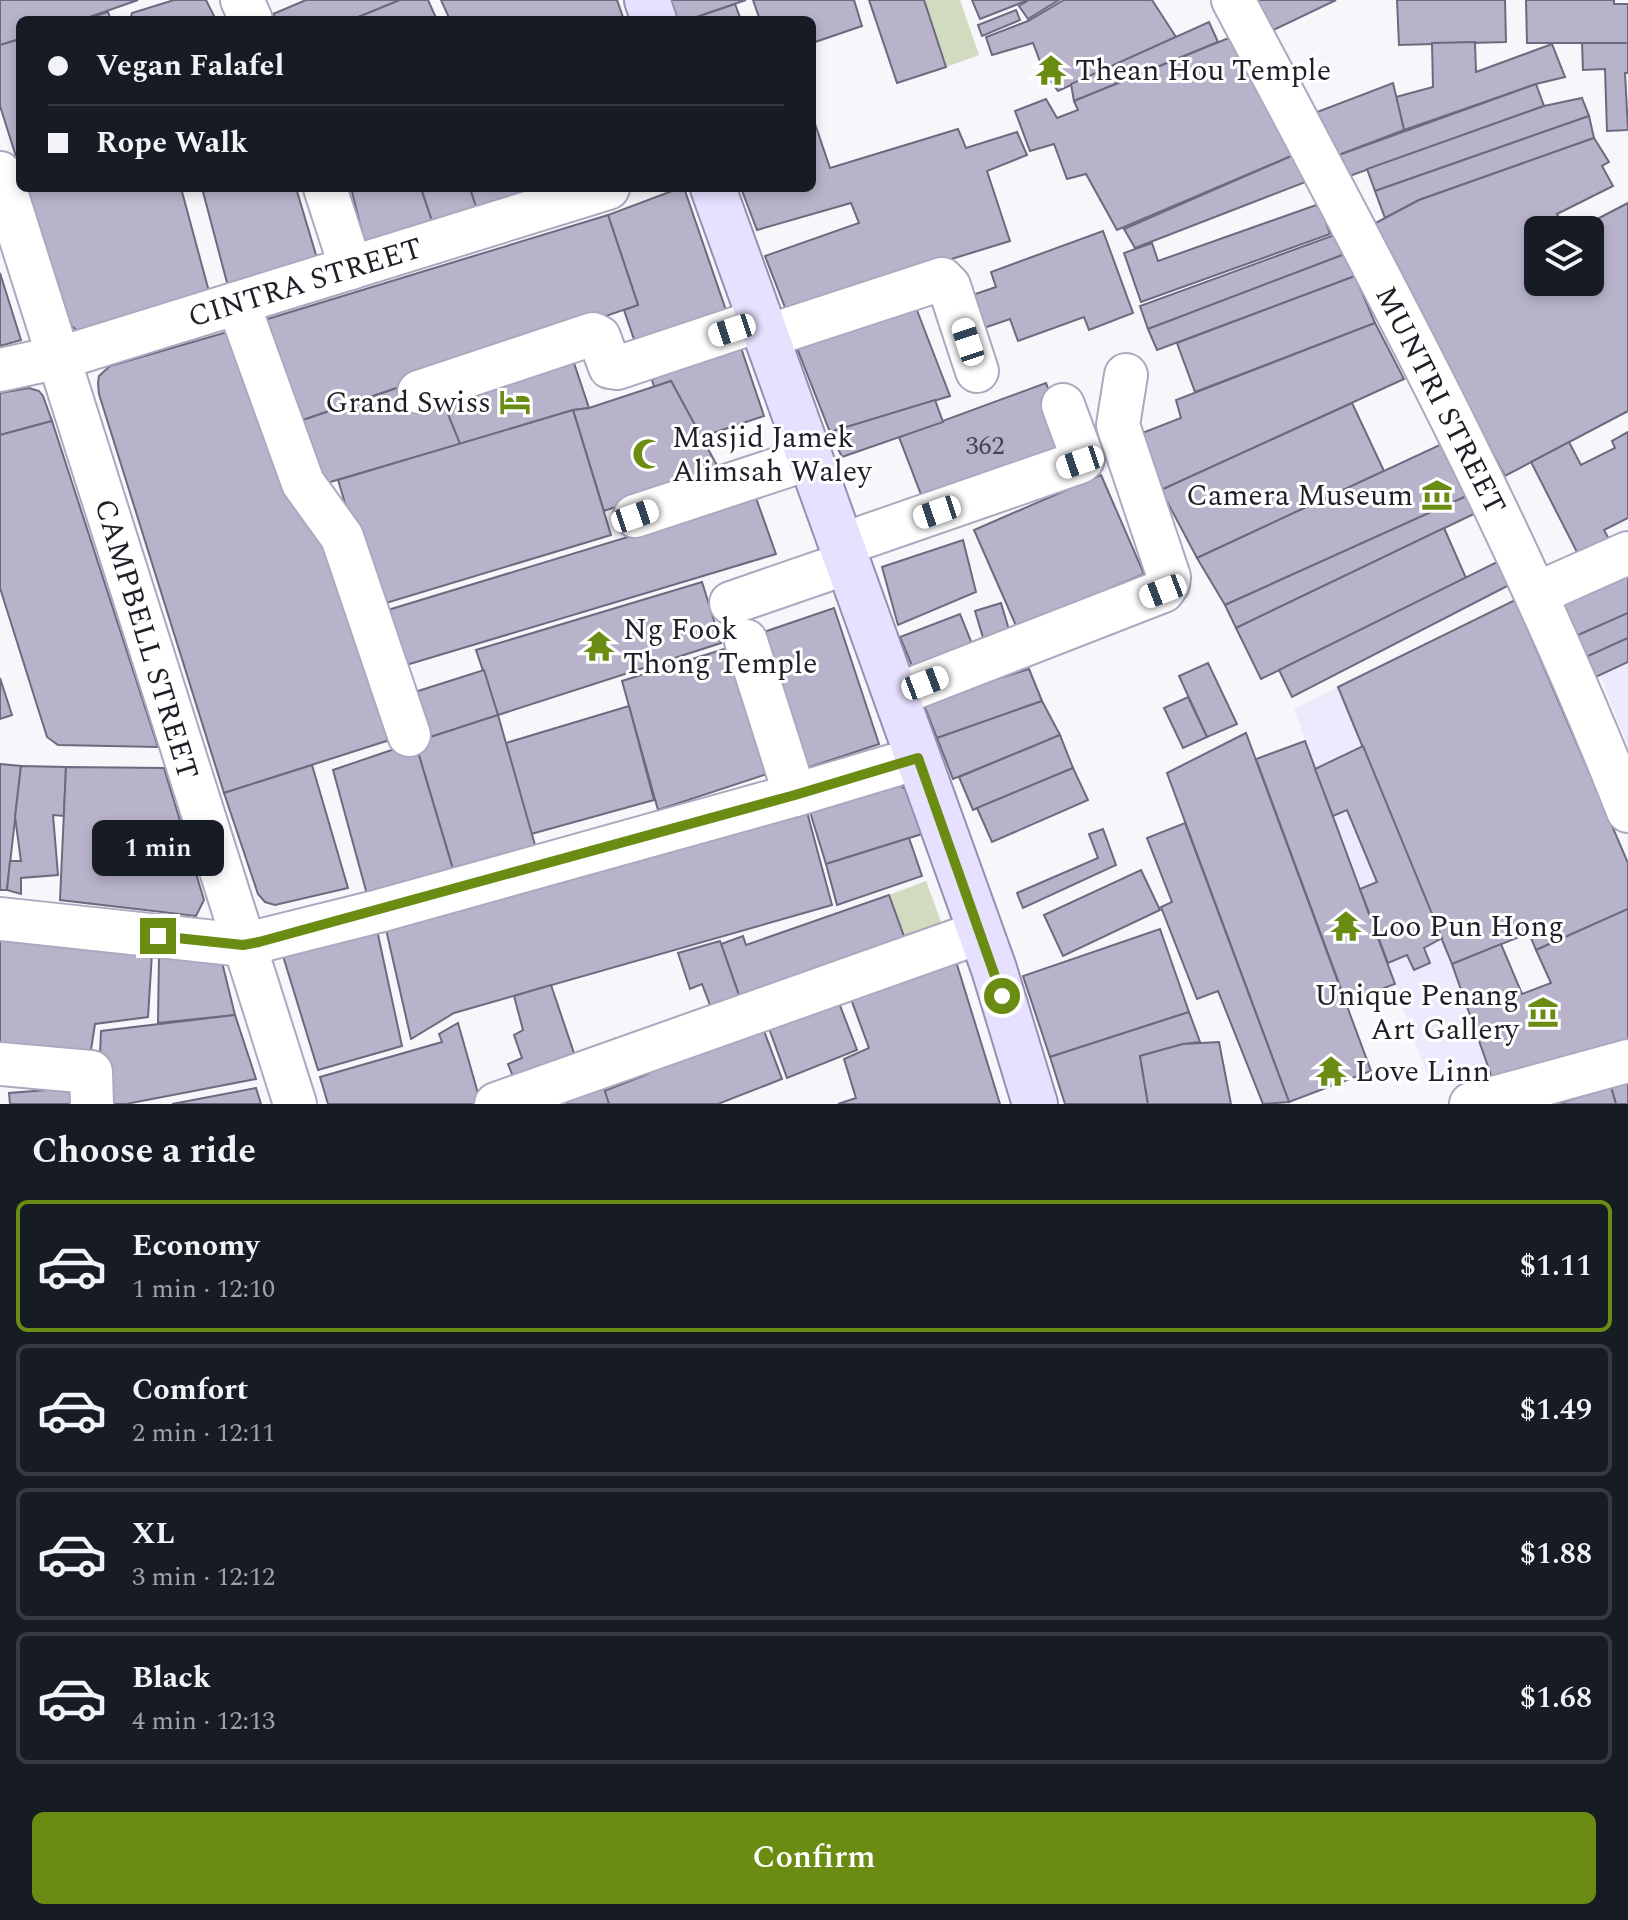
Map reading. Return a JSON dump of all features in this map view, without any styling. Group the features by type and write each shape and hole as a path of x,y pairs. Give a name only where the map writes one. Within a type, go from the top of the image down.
{"main road":[{"path":"714,192 981,932 1035,1104"}],"street":[{"name":"MUNTRI STREET","path":"1233,0 1473,459 1624,788"},
{"name":"CAMPBELL STREET","path":"0,173 295,1104"},
{"path":"326,192 351,268"},
{"name":"CINTRA STREET","path":"0,370 59,358 595,192"},
{"path":"419,392 593,334 599,337 610,367 617,368 942,279 949,286 977,371"},
{"path":"238,303 303,483 342,537 409,735"},
{"path":"896,695 1163,591 1169,577 1118,425 1126,375"},
{"path":"795,795 738,622 844,554 1080,462 1083,459 1063,405"},
{"path":"635,516 811,458"},
{"path":"1536,594 1628,553"},
{"path":"0,919 243,945 379,911 918,758"},
{"path":"496,1104 981,932"},
{"path":"1471,1104 1628,1061"},
{"path":"0,1064 91,1072 92,1104"}],"shaded area":[{"path":"1628,662 1628,747 1600,675"},
{"path":"1338,687 1442,938 1491,1075 1431,1085 1294,709"}],"green space":[{"path":"924,0 960,0 979,55 946,67"},
{"path":"926,881 943,927 906,942 889,895"}],"building":[{"path":"0,0 138,0 92,16 16,16 16,40 0,45"},
{"path":"174,0 206,0 214,16 131,16 132,13"},
{"path":"306,0 400,0 361,16 273,14"},
{"path":"400,0 428,0 435,16 361,16"},
{"path":"441,0 617,0 623,16 448,16"},
{"path":"670,0 746,0 700,16 676,16"},
{"path":"753,0 854,0 862,26 816,42 816,16 759,16"},
{"path":"869,0 924,0 946,67 897,83"},
{"path":"972,0 1026,0 1026,1 980,19"},
{"path":"1029,0 1059,0 1028,19 1019,6"},
{"name":"Thean Hou Temple","path":"1064,0 1152,0 1176,37 1058,91 1044,72 1033,43 992,55 986,37 1028,21"},
{"path":"1249,0 1336,0 1267,33"},
{"path":"1397,0 1505,0 1506,42 1399,45"},
{"path":"1526,0 1614,0 1614,4 1628,4 1628,43 1527,43"},
{"path":"735,4 740,16 700,16"},
{"path":"1016,10 1020,20 982,36 978,25"},
{"path":"1209,22 1218,42 1074,101 1071,84"},
{"path":"1231,37 1296,154 1117,230 1086,174 1067,179 1054,144 1030,151 1015,111 1046,99 1057,118 1078,110 1074,101"},
{"path":"16,40 16,156 0,106 0,45"},
{"path":"1475,42 1476,72 1552,44 1565,77 1536,84 1404,130 1396,97 1433,87 1432,43"},
{"path":"1582,43 1628,43 1628,73 1625,73 1628,130 1607,131 1605,69 1583,70"},
{"path":"1393,83 1404,130 1336,156 1312,114"},
{"path":"1536,84 1544,106 1344,178 1336,156"},
{"path":"1582,98 1589,116 1375,191 1367,169 1544,106"},
{"path":"1589,116 1594,138 1419,200 1385,218 1375,191"},
{"path":"816,127 830,168 958,129 966,148 1017,132 1027,155 987,171 1010,241 786,310 765,256 859,223 851,203 757,230 743,192 816,192"},
{"path":"1594,138 1609,162 1602,166 1613,186 1558,216 1524,216 1524,296 1604,296 1603,216 1628,203 1628,411 1505,476 1370,226 1419,200"},
{"path":"1296,154 1308,181 1135,248 1124,229"},
{"path":"27,192 182,192 211,299 85,336 70,325"},
{"path":"203,192 297,192 319,265 230,294"},
{"path":"352,192 422,192 436,232 367,252"},
{"path":"422,192 471,192 479,214 434,227"},
{"path":"471,192 560,192 479,216"},
{"path":"669,192 685,192 729,319 638,351 624,310 638,305 608,215"},
{"path":"1319,204 1330,234 1141,302 1124,253 1152,243 1158,261"},
{"path":"608,215 638,305 303,420 299,408 280,413 251,324"},
{"path":"1103,231 1133,313 1089,330 1084,317 1018,341 1010,319 984,328 972,295 996,287 991,272"},
{"path":"1337,234 1345,254 1148,329 1140,306"},
{"path":"1345,254 1355,276 1157,350 1148,329"},
{"path":"0,273 21,340 0,346"},
{"path":"1355,276 1375,323 1195,392 1177,343"},
{"path":"913,300 950,396 830,432 795,343"},
{"path":"1375,323 1404,379 1161,490 1137,435 1181,418 1176,400"},
{"path":"241,328 402,736 224,793 98,383 99,376 110,366"},
{"path":"738,339 764,416 701,437 671,381 654,387 650,372"},
{"name":"Grand Swiss","path":"571,354 589,408 460,444 441,397"},
{"name":"Masjid Jamek Alimsah Waley","path":"671,381 720,471 604,511 573,410 589,408"},
{"path":"1046,383 1072,452 925,505 899,437"},
{"path":"29,388 43,396 52,421 0,435 0,393"},
{"path":"397,388 405,407 441,397 460,444 313,487 292,426"},
{"path":"935,400 943,422 842,457 830,432"},
{"path":"1352,403 1384,471 1197,558 1161,490"},
{"path":"573,410 611,535 376,606 338,480"},
{"path":"52,421 158,747 58,745 47,737 0,588 0,435"},
{"path":"1628,432 1628,518 1604,530 1611,543 1580,558 1531,462 1569,442 1581,465 1615,448 1612,441"},
{"path":"1444,443 1471,494 1225,605 1197,558"},
{"path":"1101,475 1144,574 1017,628 974,530"},
{"path":"1471,494 1480,511 1236,628 1225,605"},
{"path":"756,498 776,554 393,669 378,613"},
{"path":"1444,528 1466,578 1261,679 1236,628"},
{"path":"963,540 976,592 898,625 882,567"},
{"path":"1503,559 1515,582 1292,697 1279,670"},
{"path":"1628,568 1628,613 1567,640 1551,604"},
{"name":"Ng Fook Thong Temple","path":"702,582 721,643 498,715 476,650"},
{"path":"1515,600 1628,863 1628,909 1536,950 1529,933 1452,964 1338,687"},
{"path":"1001,603 1013,643 987,651 975,611"},
{"path":"834,608 879,744 798,771 752,636"},
{"path":"1628,613 1628,638 1575,662 1567,640"},
{"path":"960,614 974,649 915,673 900,637"},
{"path":"1628,638 1628,662 1585,682 1575,662"},
{"path":"737,645 776,771 658,810 622,681"},
{"path":"1208,663 1237,724 1207,737 1179,676"},
{"path":"1029,669 1042,701 937,738 923,702"},
{"path":"484,670 498,715 428,738 412,693"},
{"path":"0,678 12,715 0,719"},
{"path":"1188,697 1207,737 1183,748 1164,708"},
{"path":"1042,701 1060,735 953,779 937,738"},
{"path":"629,706 654,800 531,834 506,743"},
{"path":"498,715 537,852 455,876 415,742"},
{"path":"1246,733 1371,1071 1289,1102 1167,773"},
{"path":"1060,735 1073,768 973,810 959,777"},
{"name":"Loo Pun Hong","path":"1305,741 1395,984 1346,1002 1256,759"},
{"path":"415,742 455,876 368,898 333,770"},
{"path":"1363,746 1442,938 1424,948 1430,963 1414,970 1407,955 1388,963 1360,889 1377,882 1347,810 1333,816 1315,769"},
{"path":"0,764 21,766 7,890 0,890"},
{"path":"312,765 348,888 275,905 265,902 258,894 224,793"},
{"path":"21,766 66,767 64,816 53,815 58,875 21,878 21,894 7,890 10,861 21,861 15,817"},
{"path":"66,767 164,768 204,900 196,916 60,900"},
{"path":"1073,768 1088,800 992,842 977,808"},
{"path":"897,784 910,792 922,834 826,864 810,812"},
{"path":"807,812 832,905 454,1013 411,1039 385,925"},
{"path":"1185,823 1289,1102 1263,1104 1218,991 1197,999 1161,907 1172,902 1147,838"},
{"path":"1103,829 1116,865 1023,908 1017,893 1098,858 1089,834"},
{"path":"909,838 922,876 837,905 826,864"},
{"path":"1141,870 1160,910 1063,956 1044,915"},
{"path":"889,895 906,942 741,1001 721,944 743,936 746,945"},
{"path":"1628,909 1628,1039 1497,1081 1491,1075 1452,964 1501,944 1522,994 1551,983 1536,950"},
{"path":"1160,929 1189,1012 1050,1057 1023,976"},
{"path":"377,930 402,1046 318,1070 283,956"},
{"path":"0,933 152,953 148,1017 95,1024 89,1063 0,1054"},
{"path":"720,941 741,1001 713,1013 702,984 690,989 678,953"},
{"path":"159,955 221,958 235,1015 158,1023"},
{"path":"954,955 1000,1104 838,1104 856,1098 844,1059 869,1048 848,991"},
{"path":"551,985 579,1068 518,1089 508,1064 522,1058 514,1035 523,1030 514,996"},
{"path":"836,995 857,1050 787,1078 766,1020"},
{"path":"1189,1012 1200,1042 1140,1056 1148,1104 1065,1104 1050,1057"},
{"path":"235,1015 256,1079 126,1104 98,1104 101,1031"},
{"path":"458,1023 481,1104 328,1104 320,1077 442,1042 439,1034"},
{"path":"761,1023 782,1079 718,1104 609,1104 604,1091 648,1074 644,1063"},
{"path":"1219,1042 1231,1104 1148,1104 1140,1056 1183,1044"},
{"path":"601,1079 609,1104 531,1104"},
{"path":"1628,1082 1628,1104 1616,1104 1611,1087"},
{"path":"1611,1087 1616,1104 1557,1104"},
{"path":"73,1088 75,1104 10,1104 9,1093"},
{"path":"256,1088 261,1104 172,1104"}],"place":[{"name":"Thean Hou Temple","path":"1051,70"},
{"name":"Grand Swiss","path":"515,402"},
{"name":"Masjid Jamek Alimsah Waley","path":"648,454"},
{"name":"Camera Museum","path":"1437,495"},
{"name":"Ng Fook Thong Temple","path":"599,646"},
{"name":"Loo Pun Hong","path":"1346,926"},
{"name":"Unique Penang Art Gallery","path":"1543,1012"},
{"name":"Love Linn","path":"1331,1071"}],"route":[{"path":"158,936 243,945 259,942 795,795 918,758 1002,996"}]}
